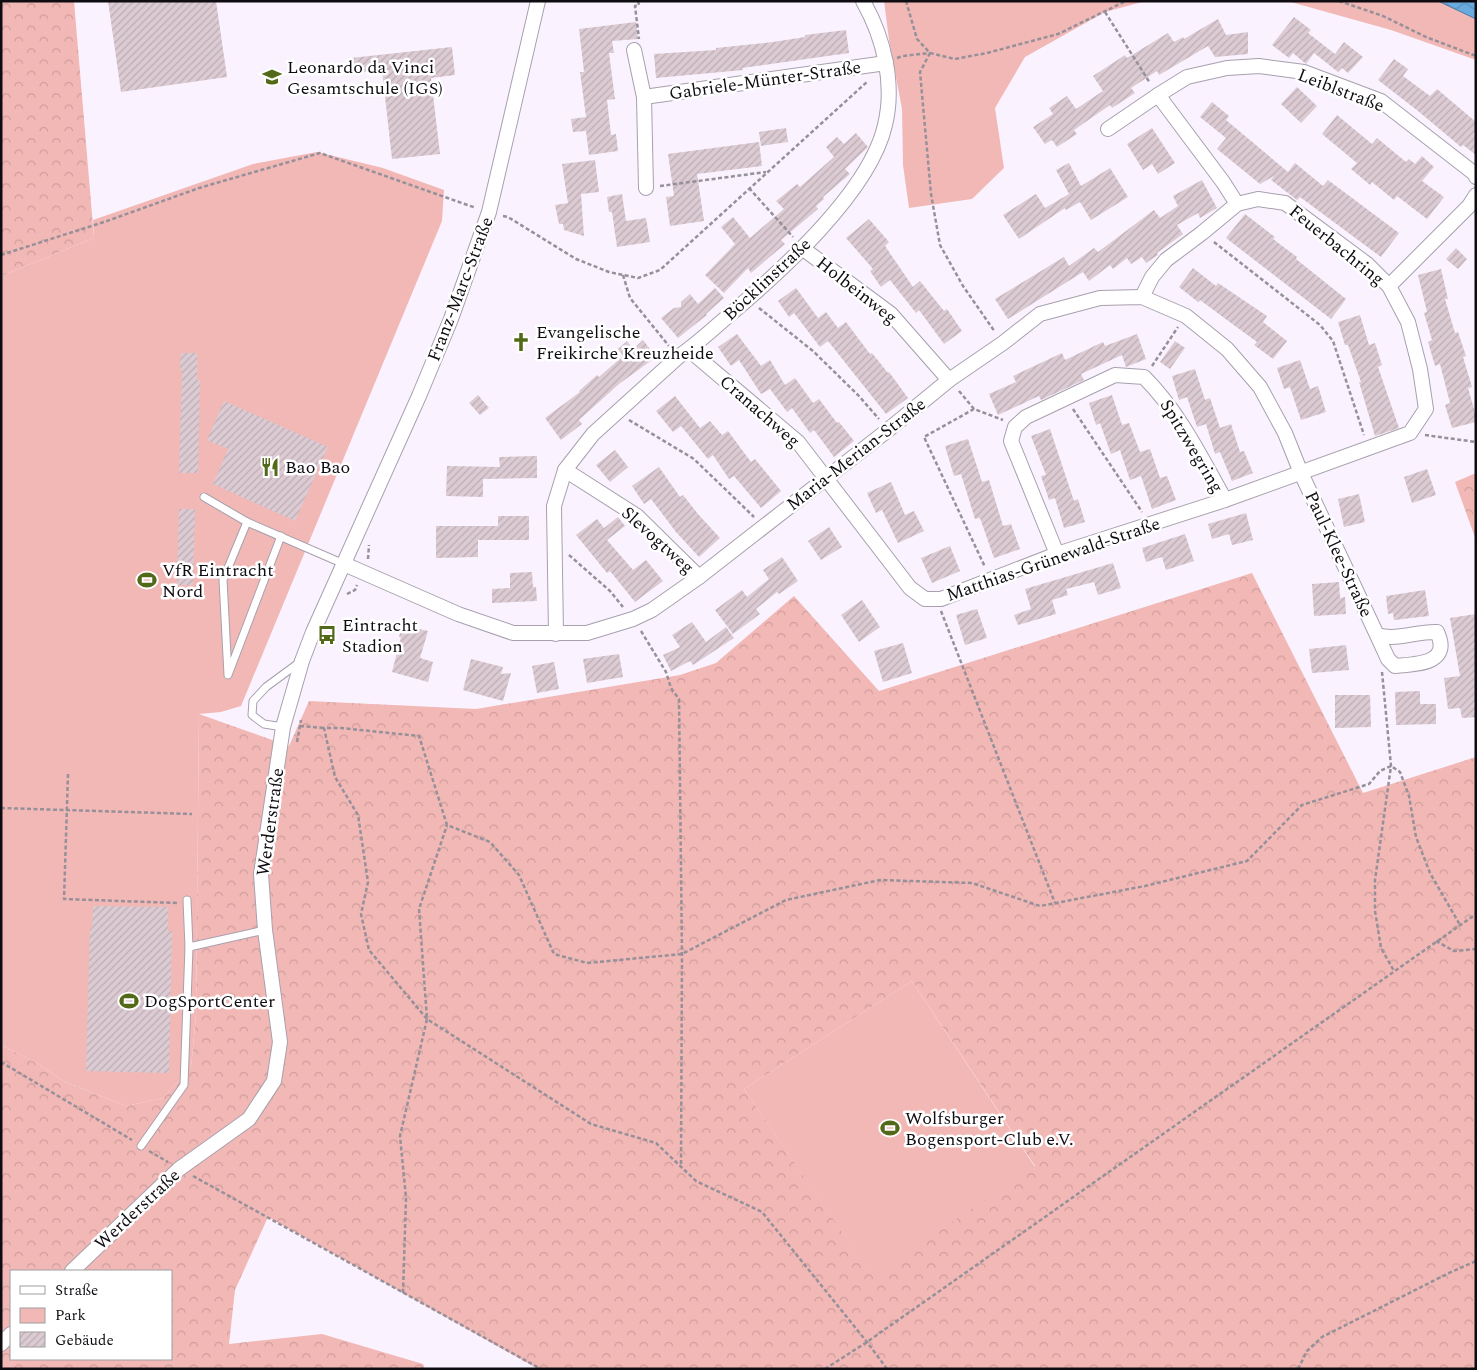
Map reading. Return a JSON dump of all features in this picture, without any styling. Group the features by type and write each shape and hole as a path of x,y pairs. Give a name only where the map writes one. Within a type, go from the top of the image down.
{"street":[{"name":"Franz-Marc-Straße","path":"344,564 451,319 489,212 538,1"},
{"name":"Böcklinstraße","path":"556,634 554,506 565,470 593,434 683,353 748,299 802,248 828,219 872,160 885,126 889,93 886,63 878,30 863,1"},
{"name":"Gabriele-Münter-Straße","path":"634,50 644,97 646,188"},
{"name":"Gabriele-Münter-Straße","path":"644,97 886,63"},
{"name":"Leiblstraße","path":"1108,129 1158,94 1187,77 1227,68 1259,66 1304,72 1381,100 1461,162 1476,177"},
{"path":"1158,94 1237,204"},
{"path":"1389,286 1469,206 1476,195"},
{"name":"Feuerbachring","path":"1142,297 1152,277 1166,260 1237,204 1258,199 1285,203 1367,264 1389,286 1408,322 1420,369 1426,409 1410,434"},
{"name":"Holbeinweg","path":"802,248 891,314 949,380"},
{"name":"Maria-Merian-Straße","path":"344,564 458,614 513,633 587,633 633,619 652,610 699,577 888,430 949,380 1003,343 1040,314 1100,298 1142,297 1186,316 1227,349 1260,387 1285,433 1300,473"},
{"name":"Cranachweg","path":"683,353 798,442 826,477"},
{"path":"1057,554 1011,441 1015,427 1026,417 1115,375 1144,377"},
{"name":"Spitzwegring","path":"1144,377 1157,390 1190,437 1224,500"},
{"path":"1300,473 1410,434"},
{"name":"Slevogtweg","path":"565,470 637,516 699,577"},
{"name":"Matthias-Grünewald-Straße","path":"826,477 910,588 925,599 941,599 1057,554 1224,500 1300,473"},
{"name":"Paul-Klee-Straße","path":"1300,473 1388,659 1395,666 1426,662 1436,658 1441,650 1441,640 1437,632 1393,638 1377,635"},
{"name":"Werderstraße","path":"73,1270 179,1169 249,1119 274,1081 280,1042 265,930 261,874 283,727 302,661 344,564"},
{"path":"1,1344 10,1335"}],"lane":[{"path":"204,498 248,522 344,564"},
{"path":"248,522 223,580 228,676 281,536"},
{"path":"283,727 264,724 252,714 253,701 266,687 302,661"},
{"path":"141,1146 184,1085 189,947 187,902"},
{"path":"189,947 265,930"}],"path":[{"path":"634,50 640,49 635,6 639,5 638,1"},
{"path":"906,1 917,39 930,54"},
{"path":"1,255 107,221 199,188 320,153 508,217 576,259 609,272 638,278 660,270 886,63 902,56 930,54 955,59 987,53 1058,34 1126,1"},
{"path":"1338,1 1384,16 1426,37 1476,56"},
{"path":"1105,12 1158,94"},
{"path":"930,54 920,72 931,194 940,245 963,286 1003,343"},
{"path":"646,188 767,172"},
{"path":"750,188 802,248"},
{"path":"1202,233 1320,325 1333,341 1368,449"},
{"path":"622,275 630,298 683,353"},
{"path":"748,299 813,351 858,395 888,430"},
{"path":"1144,377 1186,316"},
{"path":"949,380 974,409 1015,427"},
{"path":"1066,398 1150,524"},
{"path":"974,409 924,437 991,580"},
{"path":"617,412 694,459 764,527"},
{"path":"1410,434 1476,442"},
{"path":"554,540 581,567 610,591 633,619 666,672 671,688 679,699 682,954 681,1167"},
{"path":"936,599 1055,903"},
{"path":"1388,659 1382,674 1386,695 1391,766 1375,880 1375,911 1381,948 1394,972"},
{"path":"300,726 342,728 418,736 448,825 419,909 427,1019 400,1136 406,1198 403,1293"},
{"path":"324,728 335,777 358,816 368,882 361,914 369,950 427,1019 591,1124 656,1143 696,1181 762,1212 887,1369"},
{"path":"448,825 490,842 519,875 554,954 587,963 682,954 786,900 880,880 972,883 1040,906 1145,886 1247,861 1302,805 1369,784 1380,771 1391,766"},
{"path":"1391,766 1400,772 1409,796 1416,837 1430,873 1460,925"},
{"path":"68,774 64,899 187,902"},
{"path":"1,808 192,814"},
{"path":"826,1369 1476,914"},
{"path":"1436,941 1454,951 1476,950"},
{"path":"1,1062 179,1169 541,1369"},
{"path":"1298,1369 1307,1351 1322,1337 1476,1261"}],"green space":[{"path":"1,1 74,1 94,238 1,276"},
{"path":"884,1 1146,1 1105,12 1025,57 995,108 1004,168 972,199 909,208 903,165 902,109"},
{"path":"1287,1 1476,1 1476,60 1391,30"},
{"name":"VfR Eintracht Nord","path":"317,152 383,168 444,190 442,221 241,706 221,712 199,714 196,1016 191,1067 163,1098 126,1106 65,1082 35,1062 1,1045 1,276 94,238 93,220 253,164"},
{"path":"1476,473 1476,540 1455,482"},
{"path":"1252,573 1363,793 1476,757 1476,1369 538,1369 268,1217 235,1290 229,1344 322,1334 423,1364 425,1369 1,1369 1,1045 35,1062 65,1082 126,1106 163,1098 191,1067 196,1016 199,714 289,746 309,701 476,709 680,675 716,663 794,596 879,691","holes":["912,981 1035,1166 872,1276 744,1089"]},
{"name":"Wolfsburger Bogensport-Club e.V.","path":"912,981 1035,1167 872,1277 744,1089"}],"water":[{"path":"1438,1 1476,1 1476,19"}],"building":[{"path":"108,1 216,1 227,77 121,92"},
{"path":"1294,17 1311,30 1308,33 1335,54 1344,42 1363,57 1348,73 1342,68 1338,72 1314,53 1306,64 1293,53 1289,58 1272,45"},
{"path":"1218,19 1226,35 1248,32 1248,54 1215,57 1208,46 1159,75 1157,71 1131,88 1135,93 1112,108 1110,105 1074,130 1077,134 1057,147 1052,140 1045,144 1033,127 1053,114 1049,108 1067,96 1076,109 1103,91 1093,76 1125,55 1127,58 1168,33 1174,42 1183,37 1184,39"},
{"path":"636,22 638,39 612,41 614,53 609,53 615,99 607,100 611,135 616,134 618,151 589,155 586,131 573,132 571,119 586,117 580,72 584,72 579,29"},
{"path":"846,30 849,53 742,68 743,70 656,78 654,54 716,50 716,48 773,42 805,37 805,35"},
{"path":"452,47 455,75 431,78 440,154 392,159 382,70 353,73 351,58"},
{"path":"1394,59 1408,69 1403,76 1430,96 1437,89 1476,122 1476,155 1463,145 1461,147 1378,80"},
{"path":"1297,87 1317,106 1301,123 1281,104"},
{"path":"1212,102 1229,116 1226,120 1288,172 1295,163 1323,186 1328,180 1399,233 1381,257 1300,197 1297,200 1271,180 1274,176 1260,184 1217,149 1226,138 1200,117"},
{"path":"1337,115 1372,144 1377,138 1406,162 1409,159 1415,164 1422,156 1434,167 1422,181 1444,197 1427,219 1397,196 1394,200 1372,182 1370,185 1351,169 1357,163 1322,134"},
{"path":"786,128 788,142 761,146 759,132"},
{"path":"1152,128 1175,163 1158,174 1152,164 1143,170 1127,144"},
{"path":"856,133 868,147 845,169 850,174 823,197 824,199 816,206 818,209 781,240 785,244 751,273 748,268 724,293 705,275 735,244 721,227 733,217 750,238 784,209 776,201 797,184 800,187 834,157 826,147 837,137 844,144"},
{"path":"759,142 762,166 697,174 704,221 670,226 666,197 674,196 668,154"},
{"path":"595,160 599,192 581,194 584,236 564,230 563,224 559,224 555,205 568,203 562,164"},
{"path":"1069,163 1081,186 1110,168 1128,197 1091,220 1080,202 1066,210 1065,208 1019,239 1003,215 1036,194 1045,208 1069,194 1056,170"},
{"path":"1202,180 1217,208 1200,218 1198,213 1177,225 1183,234 1146,263 1142,257 1131,264 1127,258 1113,269 1110,265 1089,281 1083,272 1008,319 995,299 1064,257 1069,266 1094,248 1098,252 1154,210 1160,218 1178,206 1173,196"},
{"path":"622,194 626,221 646,218 650,242 617,247 612,212 609,212 607,197"},
{"path":"1245,214 1275,237 1273,239 1346,299 1331,319 1226,238"},
{"path":"869,219 889,242 885,246 913,287 920,281 944,311 947,309 962,331 944,344 919,310 916,313 890,280 881,287 870,271 873,269 846,238"},
{"path":"1456,248 1467,259 1458,269 1446,259"},
{"path":"1193,268 1216,286 1218,283 1267,316 1263,322 1287,341 1273,359 1254,345 1257,342 1179,287"},
{"path":"1441,269 1448,299 1445,299 1455,333 1458,332 1466,356 1463,357 1472,387 1468,388 1476,416 1476,422 1452,428 1445,405 1450,403 1440,364 1435,366 1428,342 1432,340 1424,313 1427,312 1418,275"},
{"path":"715,288 724,298 707,315 678,338 661,318 674,308 681,307 681,302 690,294 698,304"},
{"path":"796,288 818,318 826,312 838,328 846,322 870,354 872,353 889,372 908,398 886,414 828,341 820,347 794,313 789,317 778,301"},
{"path":"1360,315 1369,345 1375,343 1382,365 1378,367 1399,428 1375,436 1359,382 1361,382 1348,345 1345,345 1338,322"},
{"path":"737,334 761,366 770,360 785,385 795,378 813,403 819,399 837,423 839,422 854,441 834,457 814,430 810,433 792,408 787,412 770,389 761,394 739,360 731,366 718,347"},
{"path":"1137,334 1146,359 1126,367 1122,355 1081,374 1084,380 1041,400 1039,396 998,415 989,394 1016,382 1013,376 1062,353 1065,360 1103,342 1105,346"},
{"path":"643,340 656,357 619,384 579,420 582,424 561,440 545,418 580,392 597,375 599,377 623,356 618,349 627,341 633,349"},
{"path":"1175,341 1185,348 1170,369 1160,362"},
{"path":"181,353 197,353 197,380 200,380 198,473 179,473"},
{"path":"1300,360 1310,389 1318,386 1326,412 1301,420 1290,387 1284,389 1277,368"},
{"path":"1195,369 1205,400 1210,398 1220,428 1231,424 1240,452 1244,451 1253,473 1232,481 1220,452 1215,454 1206,424 1197,427 1187,397 1179,400 1172,376"},
{"path":"478,395 489,408 480,415 469,403"},
{"path":"1112,395 1122,425 1129,423 1140,452 1150,449 1160,478 1167,476 1176,500 1152,509 1141,476 1130,480 1120,450 1111,454 1100,423 1096,425 1089,403"},
{"path":"675,396 700,428 710,421 722,435 728,431 751,462 755,459 781,491 761,508 734,476 729,479 713,455 708,459 681,426 673,432 656,411"},
{"name":"Bao Bao","path":"224,401 328,447 295,521 213,484 228,449 207,440"},
{"path":"1050,429 1074,501 1078,499 1085,522 1064,528 1055,498 1049,500 1041,476 1046,475 1031,436"},
{"path":"968,439 982,482 989,480 1003,526 1011,524 1020,549 994,558 980,518 975,519 961,474 954,476 945,446"},
{"path":"615,450 628,467 610,482 596,465"},
{"path":"537,456 537,478 483,479 483,497 446,496 447,466 500,467 499,457"},
{"path":"659,467 680,497 683,495 720,538 699,557 676,532 651,499 644,504 632,486"},
{"path":"1427,469 1436,495 1412,503 1404,477"},
{"path":"891,482 905,515 914,511 924,531 898,543 882,510 876,513 867,493"},
{"path":"1359,494 1365,522 1344,527 1338,499"},
{"path":"179,509 195,509 193,585 177,585"},
{"path":"1246,513 1253,540 1232,545 1229,534 1212,539 1208,524"},
{"path":"498,516 529,516 529,540 478,540 478,557 436,558 436,526 498,526"},
{"path":"618,517 625,526 607,540 633,570 646,560 663,581 635,602 610,571 607,573 576,535 597,519 604,528"},
{"path":"829,527 842,547 821,560 808,541"},
{"path":"1185,534 1194,561 1166,570 1162,557 1146,562 1142,548"},
{"path":"950,546 960,571 932,583 921,558"},
{"path":"782,557 798,581 779,594 777,592 756,609 760,614 733,634 715,610 742,590 747,597 769,579 763,570"},
{"path":"1113,563 1121,588 1098,595 1094,582 1066,589 1068,595 1052,600 1056,614 1018,625 1014,615 1031,609 1025,589"},
{"path":"532,572 533,587 536,587 537,601 492,603 492,589 510,588 510,573"},
{"path":"1339,582 1340,598 1345,597 1346,614 1314,616 1312,584"},
{"path":"1425,590 1429,616 1394,620 1393,613 1388,614 1386,596"},
{"path":"862,600 880,627 859,642 841,615"},
{"path":"977,609 987,638 965,645 956,615"},
{"path":"1476,614 1476,717 1462,718 1460,708 1448,709 1444,678 1460,676 1450,618"},
{"path":"692,622 706,642 726,627 734,638 693,665 690,661 671,671 663,655 680,647 672,635"},
{"path":"402,625 428,631 420,658 433,662 428,682 392,672 401,637 399,637"},
{"path":"903,643 912,673 883,682 874,651"},
{"path":"1346,645 1349,670 1312,673 1309,649"},
{"path":"619,654 623,677 587,683 583,659"},
{"path":"471,659 503,667 501,674 511,673 503,701 463,690"},
{"path":"554,662 559,689 537,693 532,666"},
{"path":"1420,691 1420,704 1436,704 1436,724 1396,725 1395,692"},
{"path":"1335,695 1370,695 1371,727 1335,728"},
{"name":"DogSportCenter","path":"93,906 168,907 168,931 172,931 169,1073 86,1071 90,929 92,929"}],"place":[{"name":"Leonardo da Vinci Gesamtschule (IGS)","path":"272,77"},
{"name":"Evangelische Freikirche Kreuzheide","path":"521,342"},
{"name":"Bao Bao","path":"270,467"},
{"name":"VfR Eintracht Nord","path":"147,580"},
{"name":"Eintracht Stadion","path":"327,635"},
{"name":"DogSportCenter","path":"129,1001"},
{"name":"Wolfsburger Bogensport-Club e.V.","path":"890,1128"}]}
